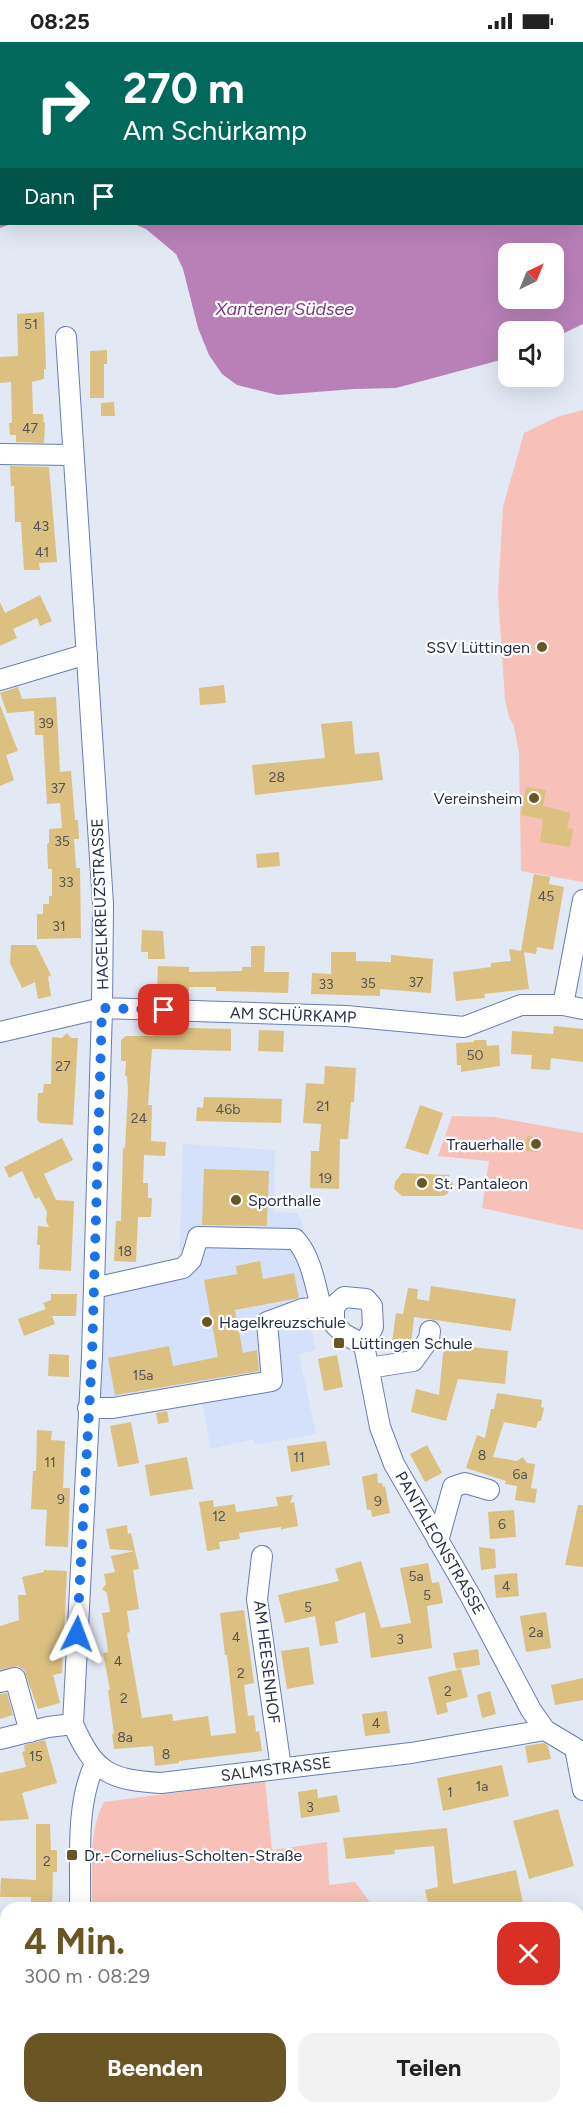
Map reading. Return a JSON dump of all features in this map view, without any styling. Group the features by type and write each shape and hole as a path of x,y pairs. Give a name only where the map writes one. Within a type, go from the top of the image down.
{"street":[{"name":"HAGELKREUZSTRASSE","path":"66,337 103,904 94,1287 73,1724"},
{"path":"0,454 72,455"},
{"path":"0,680 87,654"},
{"path":"563,1005 583,900"},
{"name":"AM SCHÜRKAMP","path":"0,1032 102,1008 346,1016 464,1027 521,1005 563,1005 583,1009"},
{"path":"88,1408 113,1408 272,1381 267,1322 302,1309 328,1306 345,1297 366,1299 372,1306 373,1327 364,1345 344,1334 334,1324 328,1306 307,1258 295,1239 198,1237 191,1260 183,1268 94,1287"},
{"path":"369,1368 412,1361 429,1338 430,1331"},
{"name":"PANTALEONSTRASSE","path":"364,1345 380,1427 394,1464 471,1597 531,1710 545,1730"},
{"path":"438,1541 453,1487 465,1483 489,1490"},
{"name":"AM HEESENHOF","path":"262,1556 258,1599 281,1768"},
{"path":"0,1682 15,1678 30,1731"},
{"path":"0,1739 73,1724 82,1746 95,1764 87,1779 81,1833 80,1902"},
{"path":"545,1730 579,1744 583,1790"},
{"name":"SALMSTRASSE","path":"95,1764 115,1776 137,1782 161,1784 411,1753 545,1730"}],"shaded area":[{"name":"SSV Lüttingen","path":"583,410 583,882 521,871 519,753 514,726 509,717 505,699 498,595 503,507 524,433 557,417"},
{"path":"452,1116 494,1117 583,1133 583,1230 482,1208 489,1161 438,1156"},
{"name":"Hagelkreuzschule","path":"183,1144 275,1150 274,1212 298,1213 324,1288 304,1294 316,1350 299,1354 316,1434 255,1445 254,1439 211,1449 201,1396 100,1399 105,1279 179,1266"},
{"path":"265,1781 272,1850 327,1842 329,1885 355,1882 370,1902 92,1902 93,1840 104,1802"}],"water":[{"name":"Xantener Südsee","path":"136,225 583,225 583,324 564,333 564,321 498,321 498,361 396,388 278,395 237,385 222,374 209,355 198,328 183,269 176,254 146,229"}],"building":[{"path":"44,312 46,369 44,369 44,379 32,382 33,414 43,414 44,443 16,442 16,435 10,435 9,423 12,423 11,382 0,383 0,357 18,356 17,314"},
{"path":"107,350 107,364 104,364 104,398 90,398 90,351"},
{"path":"114,402 115,416 101,416 101,403"},
{"path":"10,466 49,467 57,562 39,563 40,570 24,570 21,522 15,522 14,486 11,486"},
{"path":"40,595 52,621 40,626 37,618 13,629 17,638 0,646 0,602 5,613"},
{"path":"224,685 226,703 200,705 199,688"},
{"path":"18,687 22,699 56,697 60,772 71,771 75,820 78,820 79,839 74,839 76,868 80,868 81,938 37,939 37,914 43,914 43,904 49,904 49,896 52,896 52,869 48,869 49,829 62,828 60,803 47,804 43,735 35,735 34,711 7,713 0,693"},
{"path":"0,705 18,751 6,755 14,780 0,786"},
{"path":"352,721 355,754 379,752 383,780 255,795 252,765 325,758 321,724"},
{"path":"526,787 546,790 543,806 570,813 567,828 573,829 570,847 540,842 543,819 521,815"},
{"path":"279,852 280,866 257,868 256,854"},
{"path":"534,874 550,877 549,884 564,887 553,950 537,947 536,954 524,952 529,989 484,994 485,998 456,1001 453,972 491,967 491,963 511,961 509,949 521,951"},
{"path":"142,930 163,931 165,959 148,959 148,952 141,952"},
{"path":"11,945 36,945 51,975 48,977 51,996 38,999 35,982 22,988 10,963"},
{"path":"251,946 265,946 264,972 289,972 288,993 216,991 216,987 189,987 189,991 157,990 158,966 189,967 189,972 242,971 242,967 251,967"},
{"path":"331,952 356,952 356,961 391,962 391,955 433,959 431,993 380,989 380,996 311,994 312,973 331,974"},
{"path":"554,1026 583,1029 583,1062 551,1058 550,1070 531,1069 532,1055 511,1054 512,1031 553,1034"},
{"path":"153,1027 231,1029 231,1051 152,1049 148,1105 152,1105 151,1141 166,1142 165,1156 144,1155 143,1183 148,1183 148,1198 152,1198 151,1217 138,1217 136,1262 114,1261 116,1221 121,1221 123,1148 125,1148 128,1090 127,1076 125,1076 126,1061 121,1061 121,1040 126,1036 153,1036"},
{"path":"259,1030 284,1031 283,1052 258,1051"},
{"path":"67,1033 71,1038 78,1038 73,1125 40,1123 37,1119 38,1093 43,1093 44,1084 51,1084 52,1037 62,1038"},
{"path":"474,1040 486,1040 487,1046 499,1045 500,1066 461,1072 461,1065 457,1065 456,1043 474,1042"},
{"path":"325,1066 356,1068 354,1102 351,1102 348,1139 340,1139 339,1189 310,1188 311,1151 319,1151 321,1124 303,1123 306,1083 324,1084"},
{"path":"204,1097 282,1099 281,1123 196,1121 197,1107 203,1108"},
{"path":"420,1105 443,1113 428,1155 405,1148"},
{"name":"Trauerhalle","path":"527,1136 540,1138 537,1153 524,1150"},
{"path":"62,1138 73,1160 44,1174 56,1200 74,1201 71,1271 39,1269 38,1226 49,1227 46,1221 47,1212 39,1197 35,1199 22,1171 9,1178 4,1167"},
{"name":"Sporthalle","path":"204,1169 269,1171 267,1226 202,1225"},
{"name":"St. Pantaleon","path":"402,1173 449,1175 453,1184 443,1196 402,1196 394,1189 395,1182"},
{"path":"260,1261 263,1279 294,1273 299,1298 235,1310 243,1353 257,1350 259,1371 115,1395 108,1358 169,1346 173,1366 218,1357 204,1280 237,1274 236,1266"},
{"path":"431,1286 516,1299 511,1331 414,1317 411,1344 406,1350 391,1350 396,1313 403,1314 408,1288 418,1289 417,1299 429,1301"},
{"path":"51,1294 77,1294 76,1316 52,1316 55,1324 24,1336 18,1319 46,1309 43,1303 51,1300"},
{"path":"444,1344 508,1351 505,1384 458,1379 446,1421 411,1412 416,1389 439,1395"},
{"path":"49,1354 69,1355 69,1377 48,1376"},
{"path":"337,1355 343,1387 324,1391 318,1359"},
{"path":"497,1393 542,1400 541,1407 544,1408 541,1421 538,1421 536,1428 504,1422 493,1457 517,1461 523,1457 527,1463 535,1464 531,1488 537,1489 535,1503 515,1500 517,1486 505,1484 506,1481 466,1468 477,1435 485,1438"},
{"path":"167,1411 169,1422 158,1424 156,1413"},
{"path":"131,1422 139,1463 118,1467 110,1426"},
{"path":"37,1430 52,1431 51,1440 65,1441 63,1488 70,1488 68,1547 45,1546 47,1510 31,1509 33,1471 36,1471"},
{"path":"326,1441 330,1465 291,1472 287,1446"},
{"path":"427,1445 442,1473 425,1482 410,1454"},
{"path":"187,1457 193,1489 150,1496 145,1465"},
{"path":"377,1473 378,1483 385,1486 390,1513 372,1517 371,1510 367,1510 362,1477"},
{"path":"293,1495 290,1503 294,1502 298,1526 281,1531 281,1527 239,1533 240,1539 219,1542 220,1549 207,1551 199,1502 213,1500 214,1507 235,1504 236,1512 278,1506 276,1497"},
{"path":"578,1505 583,1505 583,1567 565,1565"},
{"path":"514,1510 516,1537 490,1539 488,1512"},
{"path":"127,1525 135,1551 110,1549 106,1529"},
{"path":"479,1547 495,1549 496,1568 481,1570"},
{"path":"135,1551 139,1569 133,1570 139,1609 127,1611 130,1632 127,1633 142,1718 172,1714 173,1721 208,1716 211,1736 236,1733 220,1613 244,1610 254,1683 244,1685 248,1716 254,1715 262,1751 155,1766 153,1746 114,1749 108,1690 110,1690 103,1653 108,1652 102,1613 110,1612 107,1593 102,1589 106,1584 104,1574 115,1572 111,1556"},
{"path":"361,1561 381,1628 411,1623 400,1568 428,1563 432,1583 439,1582 443,1603 427,1606 432,1648 371,1658 365,1612 335,1622 338,1643 320,1646 315,1616 285,1623 278,1595 339,1581 335,1569"},
{"path":"44,1570 67,1571 62,1673 53,1675 60,1703 38,1709 24,1670 18,1666 0,1670 0,1626 19,1620 18,1595 26,1595 22,1577 44,1572"},
{"path":"517,1573 519,1596 496,1598 494,1575"},
{"path":"546,1612 551,1648 526,1652 520,1616"},
{"path":"309,1647 314,1684 287,1689 281,1651"},
{"path":"478,1649 480,1665 456,1669 453,1653"},
{"path":"461,1669 468,1697 446,1703 448,1712 437,1715 428,1677"},
{"path":"583,1678 583,1700 555,1705 551,1685"},
{"path":"490,1691 496,1714 482,1718 477,1695"},
{"path":"7,1693 13,1715 0,1719 0,1694"},
{"path":"387,1711 390,1733 365,1736 362,1714"},
{"path":"45,1740 57,1783 22,1793 29,1819 0,1821 0,1773 26,1767 22,1752 25,1751 24,1745"},
{"path":"544,1743 548,1746 551,1759 528,1763 525,1746"},
{"path":"502,1765 509,1796 443,1811 437,1778"},
{"path":"317,1789 318,1798 337,1795 340,1812 301,1818 298,1792"},
{"path":"558,1809 574,1866 529,1879 513,1821"},
{"path":"36,1824 50,1824 51,1850 57,1850 57,1872 53,1872 52,1902 31,1902 31,1897 0,1897 1,1878 36,1880"},
{"path":"447,1828 453,1884 516,1870 523,1902 428,1902 425,1890 438,1887 434,1846 394,1850 395,1854 346,1859 343,1838"}],"place":[{"name":"SSV Lüttingen","path":"542,647"},
{"name":"Vereinsheim","path":"534,798"},
{"name":"Trauerhalle","path":"536,1144"},
{"name":"St. Pantaleon","path":"422,1183"},
{"name":"Sporthalle","path":"236,1200"},
{"name":"Hagelkreuzschule","path":"207,1322"},
{"name":"Lüttingen Schule","path":"339,1343"},
{"name":"Dr.-Cornelius-Scholten-Straße","path":"72,1855"}],"route":[{"path":"77,1634 92,1356 102,1008 164,1010"}]}
